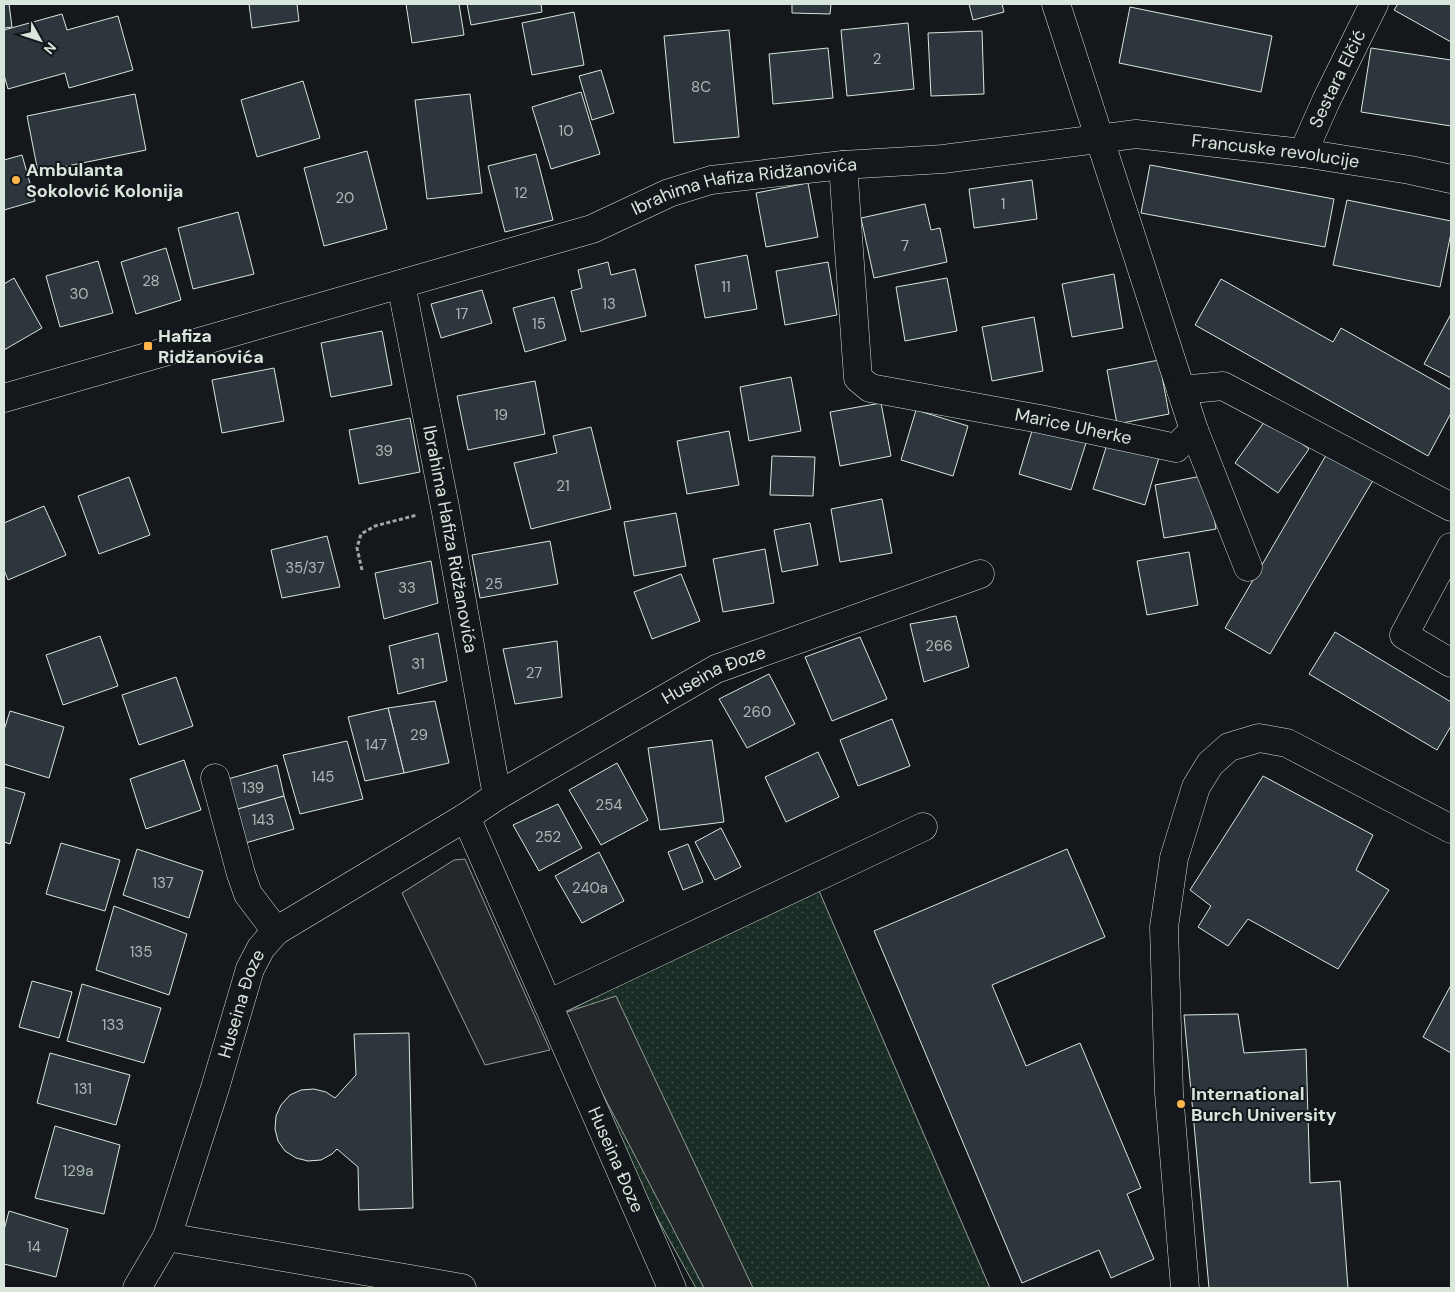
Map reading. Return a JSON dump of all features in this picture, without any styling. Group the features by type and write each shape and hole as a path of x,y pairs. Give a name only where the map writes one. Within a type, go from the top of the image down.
{"street":[{"path":"1056,4 1098,139 1194,430 1248,567"},
{"name":"Sestara Elčić","path":"1304,153 1330,92 1374,4"},
{"name":"Francuske revolucije","path":"1098,139 1136,134 1304,153 1410,170 1451,179"},
{"name":"Ibrahima Hafiza Ridžanovića","path":"4,398 592,229 669,193 711,180 843,165 943,159 1098,139"},
{"name":"Marice Uherke","path":"843,165 858,378 870,388 1040,419 1176,448 1194,430"},
{"name":"Ibrahima Hafiza Ridžanovića","path":"401,284 446,512 497,796"},
{"path":"1181,390 1223,386 1451,507"},
{"path":"1451,548 1404,636 1451,663"},
{"name":"Huseina Đoze","path":"137,1288 167,1236 215,1088 250,969 261,948 276,931 466,817 497,796 716,669 980,574"},
{"path":"1185,1288 1168,1093 1164,927 1174,858 1196,787 1210,764 1229,747 1259,738 1287,743 1451,829"},
{"path":"215,778 248,894 276,931"},
{"name":"Huseina Đoze","path":"466,817 672,1288"},
{"path":"548,1004 923,827"},
{"path":"167,1236 462,1288"}],"path":[{"path":"362,570 357,548 361,534 375,526 398,519 425,513 446,512"}],"green space":[{"path":"817,886 990,1288 696,1288 548,1021"}],"shaded area":[{"path":"465,859 550,1050 485,1065 402,893 454,860"},
{"path":"616,996 753,1288 704,1288 561,1014"}],"building":[{"path":"4,4 9,4 12,27 4,28"},
{"path":"249,4 297,4 299,21 252,28"},
{"path":"406,4 459,4 464,35 412,43"},
{"path":"467,4 541,4 542,12 471,25"},
{"path":"792,4 831,4 830,14 792,13"},
{"path":"969,4 1002,4 1004,12 973,20"},
{"path":"1398,4 1451,4 1451,42 1394,10"},
{"path":"1130,7 1272,36 1261,92 1119,63"},
{"path":"574,12 584,65 532,75 522,23"},
{"path":"62,14 67,30 118,16 133,70 69,88 65,73 8,89 4,75 4,30"},
{"path":"908,23 914,89 847,96 841,30"},
{"path":"729,30 739,137 674,143 664,36"},
{"path":"982,31 984,94 931,96 928,33"},
{"path":"828,48 833,98 773,104 769,54"},
{"path":"1371,48 1451,60 1451,126 1361,112"},
{"path":"601,70 614,113 592,120 579,76"},
{"path":"303,81 320,138 257,157 241,100"},
{"path":"581,92 600,154 551,169 532,107"},
{"path":"135,94 146,150 38,172 27,116"},
{"path":"470,94 482,193 427,199 415,100"},
{"path":"367,151 387,229 324,246 304,168"},
{"path":"536,154 553,220 505,232 488,166"},
{"name":"Ambulanta Sokolović Kolonija","path":"22,155 35,201 4,210 4,160"},
{"path":"1150,165 1334,199 1325,247 1141,213"},
{"path":"1032,180 1037,219 974,228 969,189"},
{"path":"808,183 818,237 766,247 756,193"},
{"path":"1347,200 1451,221 1451,233 1440,287 1333,265"},
{"path":"925,204 931,230 940,228 947,262 874,278 861,218"},
{"path":"238,212 254,274 193,289 178,228"},
{"path":"166,248 181,300 136,314 121,262"},
{"path":"747,255 757,309 705,318 695,265"},
{"path":"98,261 113,313 60,327 46,276"},
{"path":"608,262 611,275 635,269 646,316 581,332 571,291 582,288 578,270"},
{"path":"828,262 837,315 785,325 776,271"},
{"path":"1114,274 1123,328 1072,337 1062,284"},
{"path":"14,278 42,328 4,350 4,284"},
{"path":"947,278 957,331 905,341 896,287"},
{"path":"1221,279 1333,342 1341,328 1451,390 1451,413 1428,456 1195,325"},
{"path":"482,290 492,323 441,338 431,304"},
{"path":"554,297 566,340 525,352 513,308"},
{"path":"1451,314 1451,378 1424,364"},
{"path":"1034,317 1043,371 992,381 982,327"},
{"path":"382,331 392,385 331,397 321,343"},
{"path":"1159,360 1169,414 1117,424 1107,370"},
{"path":"274,368 284,421 222,433 212,380"},
{"path":"791,377 801,431 749,441 740,387"},
{"path":"535,381 545,434 468,450 457,396"},
{"path":"881,403 891,456 840,466 830,412"},
{"path":"916,410 968,426 953,476 901,460"},
{"path":"410,418 420,472 359,484 349,430"},
{"path":"1267,418 1309,449 1278,493 1235,463"},
{"path":"1034,424 1087,440 1071,490 1019,474"},
{"path":"591,427 611,509 531,529 514,463 557,453 553,436"},
{"path":"729,431 739,485 687,494 677,441"},
{"path":"1109,438 1160,454 1145,505 1093,489"},
{"path":"1332,445 1378,472 1270,654 1225,628"},
{"path":"772,456 815,457 813,496 770,495"},
{"path":"1207,475 1216,529 1164,538 1155,485"},
{"path":"129,477 150,535 99,554 78,496"},
{"path":"882,499 892,553 840,562 831,509"},
{"path":"44,506 66,555 8,580 4,570 4,523"},
{"path":"676,513 686,566 634,576 624,522"},
{"path":"810,523 818,565 782,572 774,530"},
{"path":"327,536 340,587 282,598 271,550"},
{"path":"550,541 558,584 480,598 472,555"},
{"path":"765,549 774,603 723,612 713,559"},
{"path":"1189,552 1198,605 1147,615 1137,561"},
{"path":"431,561 438,603 384,619 375,573"},
{"path":"681,574 700,621 652,639 634,592"},
{"path":"956,616 969,667 924,682 910,624"},
{"path":"1335,632 1451,702 1451,726 1437,750 1309,674"},
{"path":"438,633 447,681 398,694 389,646"},
{"path":"100,636 118,686 63,705 46,655"},
{"path":"860,637 887,699 832,721 805,657"},
{"path":"557,641 562,697 515,704 503,649"},
{"path":"769,674 795,724 747,748 719,699"},
{"path":"176,677 193,726 139,745 122,695"},
{"path":"435,701 449,763 404,773 388,708"},
{"path":"388,708 404,773 365,781 348,717"},
{"path":"10,711 64,727 49,778 4,764 4,730"},
{"path":"892,719 910,766 858,786 840,740"},
{"path":"712,740 724,822 660,830 648,748"},
{"path":"347,741 363,799 300,814 283,755"},
{"path":"818,752 839,797 786,822 765,777"},
{"path":"184,760 201,810 146,829 130,779"},
{"path":"617,763 648,820 601,845 569,790"},
{"path":"277,765 284,796 231,811 221,781"},
{"path":"1263,776 1373,835 1356,870 1389,890 1338,969 1248,919 1228,946 1198,927 1211,906 1190,890"},
{"path":"4,787 25,793 10,844 4,842"},
{"path":"284,796 294,829 242,844 231,811"},
{"path":"558,804 582,848 539,871 513,825"},
{"path":"721,828 741,867 715,880 695,842"},
{"path":"61,843 120,860 105,911 46,894"},
{"path":"688,844 703,882 683,890 668,852"},
{"path":"137,849 203,871 189,918 123,895"},
{"path":"1067,849 1105,937 992,985 1026,1066 1080,1043 1141,1188 1127,1194 1154,1259 1111,1278 1099,1250 1022,1283 874,931"},
{"path":"599,852 624,901 582,923 555,876"},
{"path":"114,906 187,934 169,995 96,970"},
{"path":"32,981 72,992 59,1038 19,1027"},
{"path":"82,984 161,1008 144,1063 67,1041"},
{"path":"1451,985 1451,1053 1423,1037"},
{"path":"1238,1014 1244,1053 1306,1049 1310,1183 1340,1181 1348,1288 1209,1288 1184,1015"},
{"path":"409,1033 413,1208 359,1210 358,1167 337,1149 321,1160 308,1161 296,1158 285,1151 278,1141 275,1129 276,1116 281,1105 290,1095 301,1090 314,1089 326,1092 335,1098 356,1075 354,1034"},
{"path":"50,1053 130,1075 116,1125 37,1103"},
{"path":"55,1126 120,1145 104,1214 35,1198"},
{"path":"9,1211 68,1229 56,1277 4,1264 4,1230"}],"place":[{"name":"Ambulanta Sokolović Kolonija","path":"16,180"},
{"name":"Hafiza Ridžanovića","path":"148,346"},
{"name":"International Burch University","path":"1181,1104"}]}
